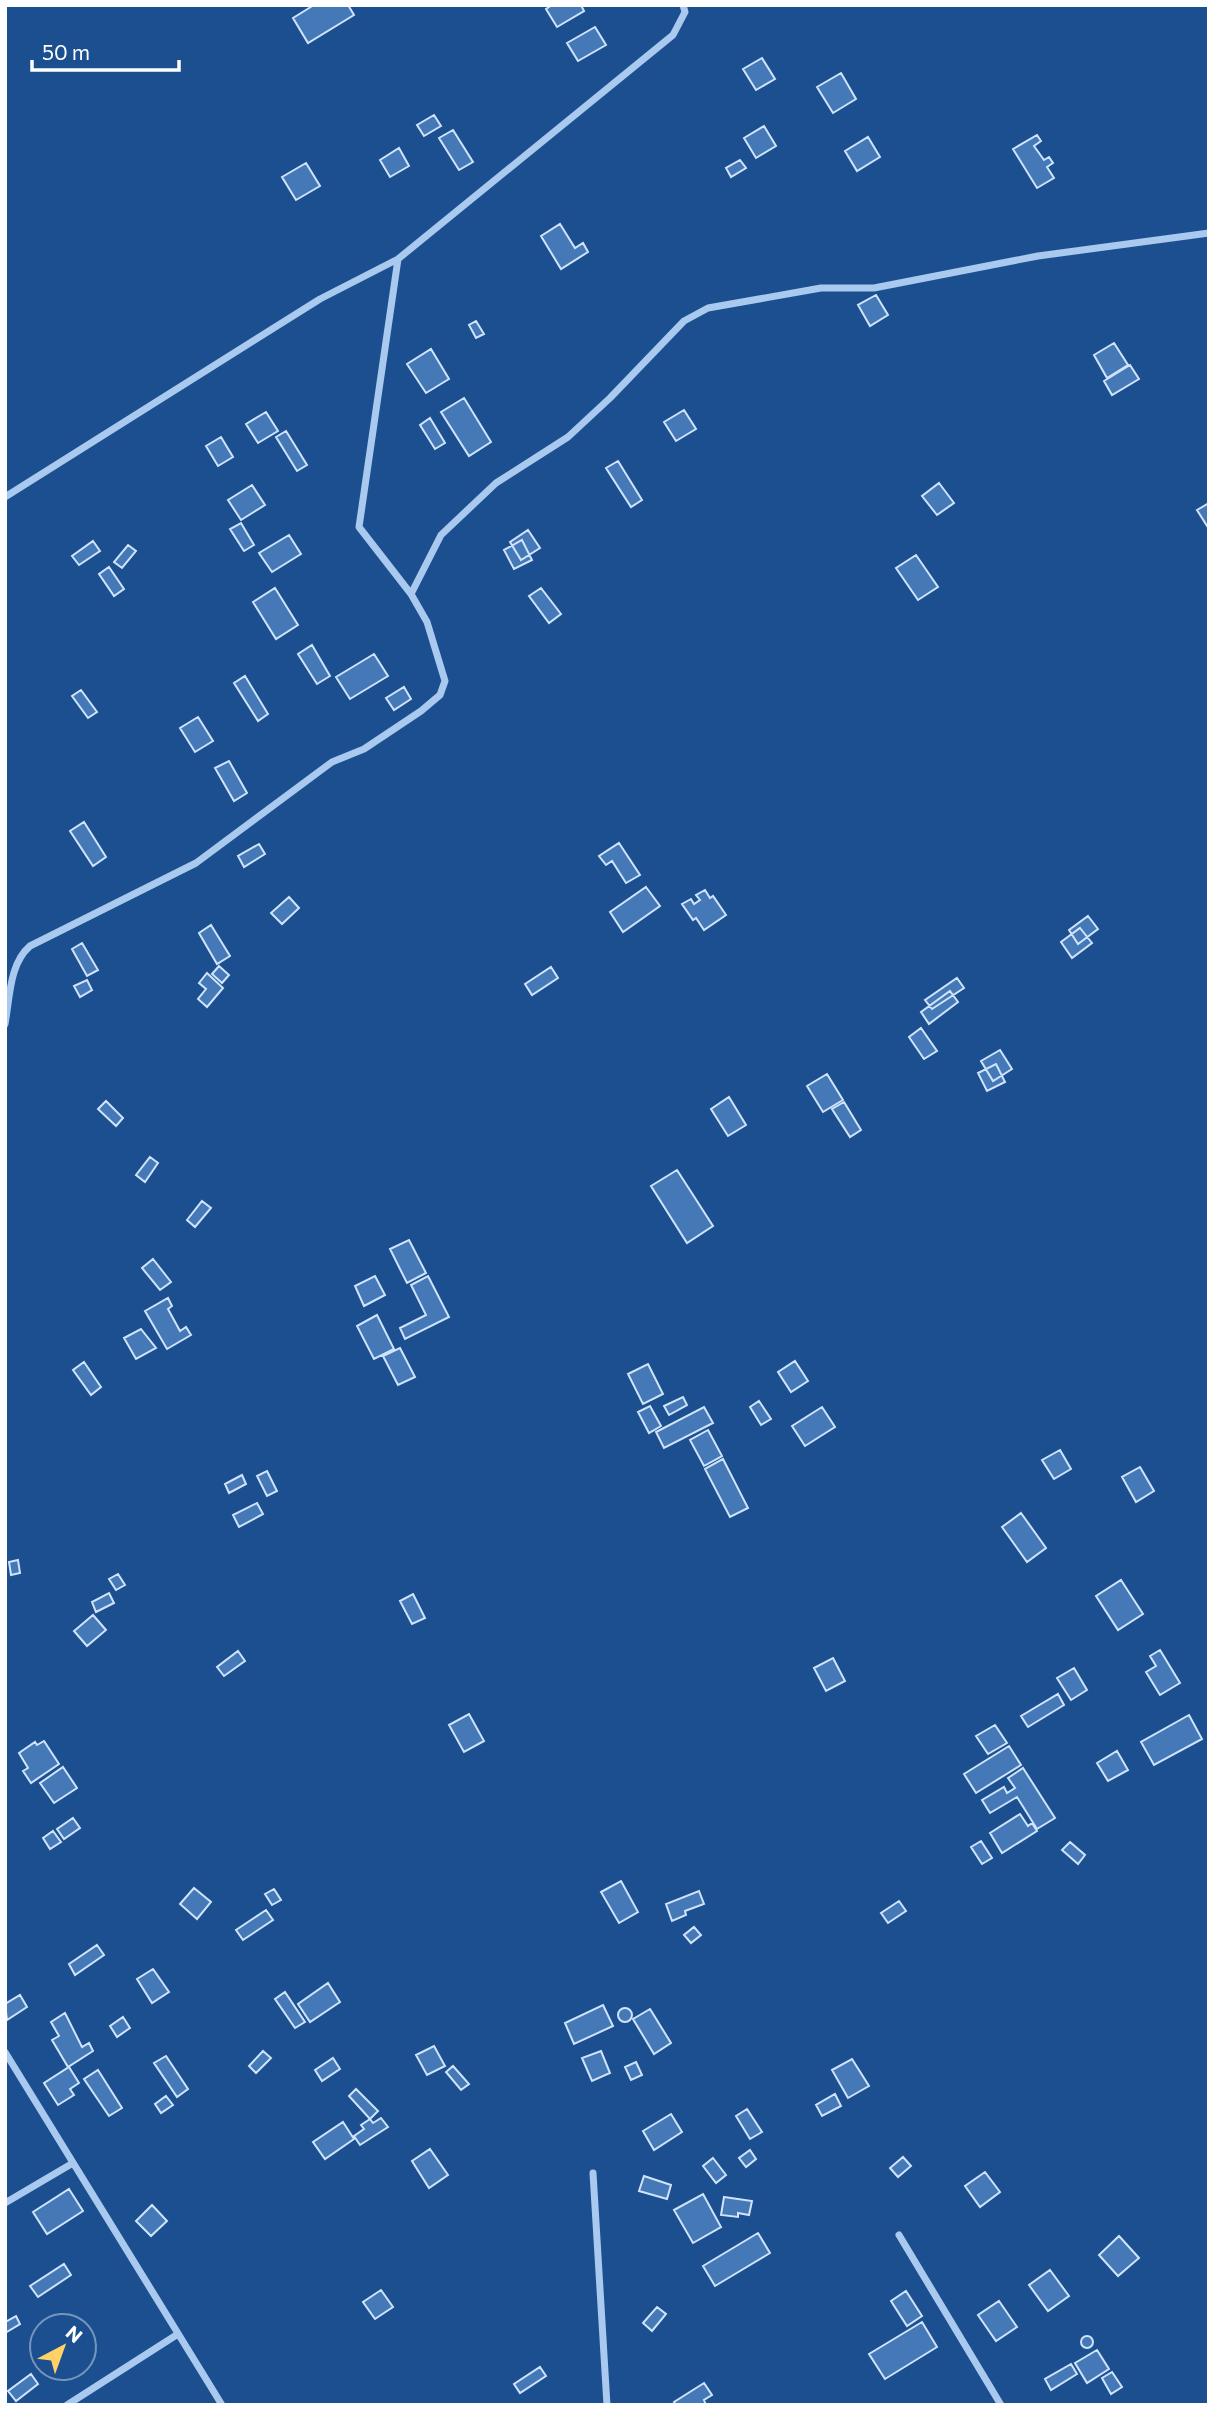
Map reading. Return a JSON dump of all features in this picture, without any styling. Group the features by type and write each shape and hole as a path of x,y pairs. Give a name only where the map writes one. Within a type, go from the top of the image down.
{"street":[{"path":"5,497 320,299 398,258 673,35 685,12 683,5"},
{"path":"411,594 441,535 496,484 568,437 610,398 684,321 708,308 821,288 874,288 1038,256 1209,233"},
{"path":"5,1024 15,965 21,954 30,946 196,863 332,762 364,749 440,695 445,681 427,622 411,594 359,527 398,258"},
{"path":"5,2052 222,2405"},
{"path":"5,2203 74,2163"},
{"path":"593,2173 607,2405"},
{"path":"899,2235 1001,2405"},
{"path":"67,2405 178,2334"}],"building":[{"path":"314,5 348,5 354,15 308,43 293,18"},
{"path":"552,5 581,5 584,11 557,27 546,9"},
{"path":"595,27 606,45 578,61 567,43"},
{"path":"762,58 775,79 756,90 743,69"},
{"path":"841,73 856,99 833,113 817,87"},
{"path":"434,115 441,126 424,136 417,125"},
{"path":"764,126 776,146 756,158 744,138"},
{"path":"453,130 473,162 459,170 439,138"},
{"path":"1037,135 1041,141 1034,146 1044,160 1049,157 1053,163 1047,167 1054,178 1037,188 1013,149"},
{"path":"868,137 880,157 857,171 845,151"},
{"path":"399,148 409,166 390,177 380,160"},
{"path":"740,160 746,168 731,177 726,168"},
{"path":"306,163 320,186 296,200 282,177"},
{"path":"560,224 575,248 583,243 588,252 561,269 541,236"},
{"path":"876,295 888,315 870,326 858,305"},
{"path":"476,321 484,334 476,338 469,325"},
{"path":"1114,343 1128,365 1107,378 1094,355"},
{"path":"431,349 449,379 426,393 407,364"},
{"path":"1130,365 1139,379 1112,395 1104,381"},
{"path":"464,398 491,442 469,456 441,412"},
{"path":"684,410 696,429 676,441 664,422"},
{"path":"266,412 278,431 258,443 246,424"},
{"path":"430,418 445,443 435,449 420,425"},
{"path":"286,431 307,465 297,471 276,437"},
{"path":"221,437 233,457 218,466 206,446"},
{"path":"618,461 642,500 631,507 606,468"},
{"path":"939,483 954,503 937,515 922,496"},
{"path":"252,485 265,505 241,520 228,500"},
{"path":"1209,503 1209,529 1197,510"},
{"path":"241,523 254,545 244,551 230,529"},
{"path":"528,530 540,548 521,560 510,542"},
{"path":"289,535 301,554 272,572 259,553"},
{"path":"522,540 532,560 514,569 504,550"},
{"path":"93,541 100,551 79,565 72,556"},
{"path":"128,545 136,551 122,568 114,562"},
{"path":"916,555 938,587 918,600 896,568"},
{"path":"109,567 124,589 114,596 99,574"},
{"path":"275,588 298,625 276,639 253,602"},
{"path":"541,588 561,614 549,623 529,596"},
{"path":"312,645 330,676 317,684 298,654"},
{"path":"374,654 388,676 350,699 336,677"},
{"path":"245,676 268,714 258,721 234,683"},
{"path":"404,687 411,699 394,710 386,698"},
{"path":"81,690 97,712 88,718 72,696"},
{"path":"198,717 213,741 195,752 180,728"},
{"path":"229,761 247,793 234,801 215,768"},
{"path":"84,822 106,857 93,866 70,831"},
{"path":"619,843 640,875 626,883 612,861 606,865 599,856"},
{"path":"259,844 265,854 244,867 238,856"},
{"path":"646,887 660,906 623,932 610,912"},
{"path":"705,890 710,898 713,896 726,915 704,930 682,904 691,899 694,904 700,900 696,895"},
{"path":"289,897 299,908 282,924 271,913"},
{"path":"1088,916 1098,929 1078,944 1069,930"},
{"path":"211,925 230,956 217,964 199,933"},
{"path":"1080,928 1092,943 1072,958 1061,942"},
{"path":"82,943 98,970 87,976 72,949"},
{"path":"219,966 229,975 222,983 212,974"},
{"path":"551,967 558,978 532,995 525,984"},
{"path":"207,973 223,988 207,1007 198,999 206,989 199,983"},
{"path":"957,978 964,988 932,1009 925,1000"},
{"path":"87,980 92,990 80,997 74,986"},
{"path":"950,991 958,1002 929,1024 921,1012"},
{"path":"921,1028 937,1051 924,1059 909,1037"},
{"path":"1000,1050 1012,1069 993,1081 981,1061"},
{"path":"996,1064 1005,1082 987,1091 978,1073"},
{"path":"827,1074 843,1100 823,1112 807,1086"},
{"path":"729,1097 746,1125 728,1136 711,1109"},
{"path":"106,1101 123,1118 116,1126 98,1109"},
{"path":"844,1102 861,1130 850,1137 832,1109"},
{"path":"150,1157 158,1163 145,1182 136,1175"},
{"path":"677,1170 713,1226 687,1243 651,1186"},
{"path":"202,1201 211,1208 195,1227 187,1220"},
{"path":"409,1240 426,1273 407,1283 390,1249"},
{"path":"153,1259 171,1282 160,1290 142,1268"},
{"path":"375,1276 385,1295 364,1306 355,1286"},
{"path":"428,1276 449,1317 405,1339 400,1328 426,1315 411,1285"},
{"path":"168,1298 172,1306 168,1309 180,1331 186,1327 191,1335 167,1349 145,1311"},
{"path":"377,1315 394,1349 374,1359 357,1326"},
{"path":"141,1329 156,1348 136,1359 124,1338"},
{"path":"400,1348 415,1377 398,1385 383,1356"},
{"path":"795,1361 808,1381 791,1392 778,1372"},
{"path":"84,1362 101,1387 91,1395 73,1370"},
{"path":"648,1364 663,1394 643,1404 628,1374"},
{"path":"683,1397 687,1405 669,1415 664,1406"},
{"path":"759,1401 771,1419 761,1425 750,1407"},
{"path":"650,1406 661,1426 649,1433 638,1412"},
{"path":"704,1407 713,1423 664,1448 656,1432"},
{"path":"822,1407 835,1427 805,1446 792,1426"},
{"path":"708,1430 722,1456 704,1466 690,1440"},
{"path":"1060,1450 1071,1469 1054,1479 1042,1460"},
{"path":"723,1459 748,1508 730,1517 705,1469"},
{"path":"1140,1467 1154,1491 1136,1502 1122,1477"},
{"path":"267,1471 277,1491 267,1496 257,1476"},
{"path":"242,1475 246,1484 229,1493 225,1484"},
{"path":"257,1503 263,1514 239,1527 233,1515"},
{"path":"1021,1513 1046,1548 1027,1562 1002,1527"},
{"path":"18,1560 20,1573 11,1575 9,1562"},
{"path":"118,1574 125,1585 116,1590 109,1579"},
{"path":"1121,1580 1143,1614 1118,1630 1096,1596"},
{"path":"109,1593 114,1603 96,1612 92,1602"},
{"path":"413,1594 425,1618 412,1624 400,1601"},
{"path":"93,1615 106,1630 87,1646 74,1631"},
{"path":"1160,1650 1180,1683 1160,1695 1146,1672 1156,1666 1150,1656"},
{"path":"238,1651 245,1661 224,1676 217,1667"},
{"path":"833,1658 845,1681 826,1691 814,1668"},
{"path":"1074,1668 1087,1690 1071,1700 1057,1678"},
{"path":"1058,1694 1064,1705 1028,1727 1021,1716"},
{"path":"469,1714 484,1741 464,1752 449,1725"},
{"path":"1189,1715 1202,1739 1154,1765 1141,1742"},
{"path":"995,1725 1007,1743 988,1754 976,1736"},
{"path":"44,1741 59,1764 31,1783 23,1771 28,1768 19,1753 35,1742 37,1745"},
{"path":"1009,1746 1021,1765 976,1793 964,1774"},
{"path":"1117,1751 1128,1770 1108,1781 1097,1763"},
{"path":"63,1767 77,1788 54,1803 40,1783"},
{"path":"1023,1768 1055,1818 1037,1829 1017,1797 990,1813 982,1800 1004,1787 1007,1793 1015,1788 1008,1778"},
{"path":"1020,1814 1028,1826 1032,1823 1037,1831 1002,1853 990,1833"},
{"path":"73,1818 80,1828 64,1839 57,1829"},
{"path":"53,1831 61,1842 50,1849 43,1838"},
{"path":"981,1841 992,1858 982,1864 971,1847"},
{"path":"1070,1842 1085,1855 1078,1864 1062,1850"},
{"path":"621,1881 638,1912 619,1923 601,1892"},
{"path":"194,1888 211,1902 197,1919 180,1904"},
{"path":"274,1889 281,1900 272,1905 265,1894"},
{"path":"699,1891 704,1904 685,1911 686,1915 672,1921 666,1904"},
{"path":"899,1901 906,1911 888,1923 881,1913"},
{"path":"266,1910 273,1920 243,1940 236,1930"},
{"path":"694,1927 701,1935 691,1943 684,1935"},
{"path":"97,1945 104,1955 75,1975 69,1964"},
{"path":"153,1969 169,1992 152,2003 137,1979"},
{"path":"328,1983 340,2002 310,2022 298,2004"},
{"path":"285,1992 305,2022 295,2028 275,1999"},
{"path":"20,1995 27,2007 7,2020 5,2004"},
{"path":"603,2005 613,2026 574,2044 565,2023"},
{"path":"622,2008 628,2008 632,2015 628,2022 622,2022 618,2018 618,2012"},
{"path":"650,2009 671,2043 654,2054 633,2019"},
{"path":"65,2013 82,2047 89,2043 93,2051 68,2067 52,2040 59,2036 51,2022"},
{"path":"123,2017 130,2028 117,2037 110,2026"},
{"path":"434,2046 445,2066 427,2075 416,2055"},
{"path":"263,2051 271,2058 256,2073 249,2066"},
{"path":"601,2051 610,2073 592,2081 582,2058"},
{"path":"166,2056 188,2089 177,2097 154,2063"},
{"path":"333,2058 340,2069 322,2081 315,2070"},
{"path":"852,2059 869,2086 848,2098 832,2070"},
{"path":"636,2062 642,2075 631,2080 625,2067"},
{"path":"453,2066 469,2084 461,2090 446,2072"},
{"path":"69,2067 79,2083 70,2089 74,2095 58,2105 44,2083"},
{"path":"98,2070 122,2108 109,2116 84,2079"},
{"path":"356,2089 378,2111 370,2119 349,2096"},
{"path":"835,2094 841,2106 822,2116 816,2105"},
{"path":"166,2096 173,2105 161,2113 155,2104"},
{"path":"747,2109 762,2132 750,2139 736,2116"},
{"path":"671,2114 682,2132 654,2150 643,2131"},
{"path":"381,2118 388,2127 360,2145 354,2136 364,2129 361,2125 370,2119 373,2123"},
{"path":"343,2122 354,2139 325,2159 313,2142"},
{"path":"430,2149 448,2175 429,2188 412,2161"},
{"path":"750,2150 756,2159 746,2167 739,2158"},
{"path":"903,2157 911,2166 898,2177 890,2168"},
{"path":"713,2158 726,2175 716,2183 703,2166"},
{"path":"985,2172 1000,2192 980,2207 965,2186"},
{"path":"644,2176 671,2185 667,2199 639,2191"},
{"path":"69,2189 83,2211 47,2234 33,2212"},
{"path":"703,2194 721,2227 693,2243 674,2210"},
{"path":"724,2197 752,2201 749,2215 721,2215"},
{"path":"152,2205 167,2221 151,2236 136,2221"},
{"path":"758,2233 770,2253 715,2286 703,2266"},
{"path":"1119,2236 1139,2258 1118,2276 1099,2255"},
{"path":"64,2264 71,2275 38,2297 30,2286"},
{"path":"1050,2270 1069,2296 1048,2311 1029,2285"},
{"path":"381,2290 393,2307 375,2319 363,2302"},
{"path":"906,2291 922,2316 907,2326 891,2301"},
{"path":"999,2301 1017,2327 996,2341 978,2315"},
{"path":"657,2307 666,2314 652,2331 643,2323"},
{"path":"16,2316 20,2324 5,2333 5,2322"},
{"path":"922,2322 937,2347 885,2379 869,2354"},
{"path":"1087,2336 1093,2342 1087,2348 1081,2342"},
{"path":"1097,2350 1109,2369 1087,2383 1075,2363"},
{"path":"1071,2364 1077,2374 1051,2390 1045,2379"},
{"path":"540,2367 546,2376 520,2393 514,2384"},
{"path":"1112,2372 1122,2387 1111,2394 1102,2378"},
{"path":"28,2376 28,2382 38,2384 16,2401 8,2391"},
{"path":"704,2383 712,2395 704,2400 706,2405 676,2405 674,2402"}]}
